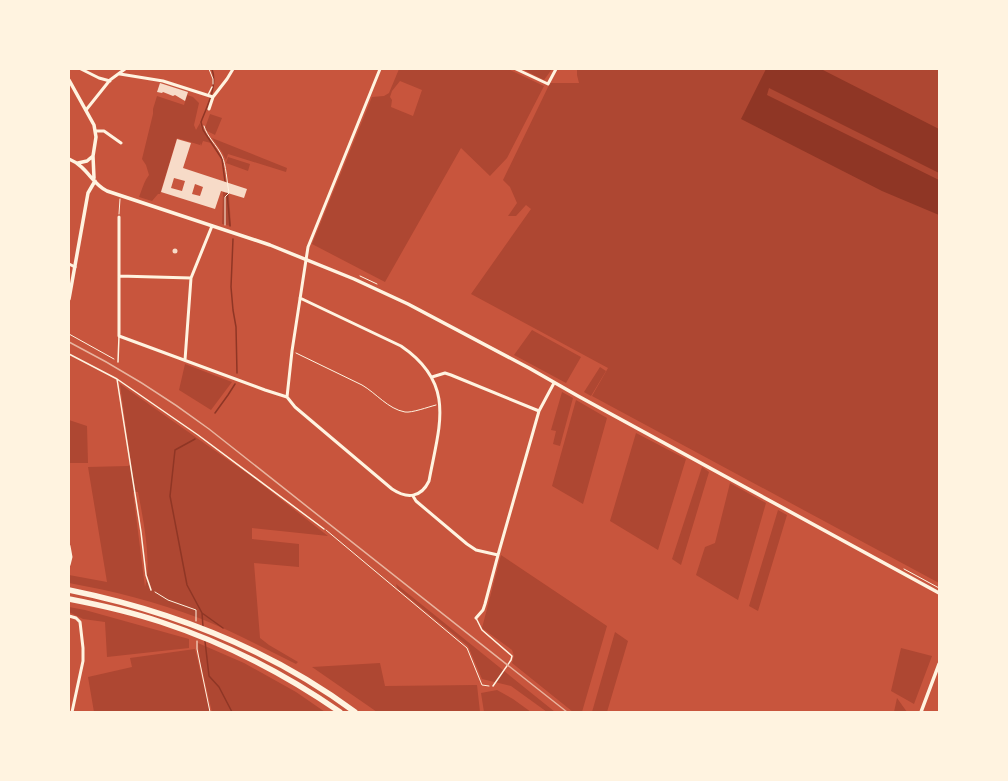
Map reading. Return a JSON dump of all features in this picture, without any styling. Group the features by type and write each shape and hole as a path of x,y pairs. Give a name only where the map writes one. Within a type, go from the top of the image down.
{"highway":[{"path":"69,590 118,601 163,614 212,632 255,651 283,666 355,712"},
{"path":"69,599 135,614 209,640 246,656 280,674 340,712"}],"street":[{"path":"81,69 99,78 110,81"},
{"path":"86,110 110,81 125,69"},
{"path":"209,109 210,96 228,79 233,69"},
{"path":"287,397 305,259 310,239 380,69"},
{"path":"516,69 548,84 556,69"},
{"path":"120,74 163,81 210,96"},
{"path":"69,80 94,124 96,131 92,156 95,181 88,193 69,298"},
{"path":"96,131 104,131 121,143"},
{"path":"78,163 87,161 92,156"},
{"path":"69,159 78,163 85,169 104,190 270,245 354,279 408,304 939,593"},
{"path":"119,216 119,336 287,397 300,411 392,489 403,495 413,496 422,492 429,481 440,426 440,404 436,386 432,377 416,358 396,344 300,298"},
{"path":"185,360 191,278 212,226"},
{"path":"69,264 75,267"},
{"path":"119,276 191,278"},
{"path":"432,377 446,373 539,411"},
{"path":"476,618 483,610 485,604 539,411 554,383"},
{"path":"413,496 416,501 467,544 476,550 498,555"},
{"path":"69,546 69,565"},
{"path":"69,616 78,620 82,634 83,654 72,712"},
{"path":"921,712 939,664"}],"lane":[{"path":"210,96 212,87"},
{"path":"118,362 119,336"},
{"path":"69,354 117,380 198,435 324,529"},
{"path":"117,380 141,532 146,575 151,590"},
{"path":"476,618 482,630 512,656 511,660 493,686"}],"path":[{"path":"210,69 213,79 212,87"},
{"path":"204,126 223,159 227,195 224,197 225,225"},
{"path":"119,216 120,196"},
{"path":"69,334 118,362"},
{"path":"292,351 362,385 372,391 386,404 406,412 440,404"},
{"path":"324,529 467,648 482,685 493,686"},
{"path":"151,590 168,600 196,610"},
{"path":"197,649 210,712"}],"shaded area":[{"path":"399,69 508,69 544,86 507,158 490,176 461,148 385,282 312,244 372,97 384,96 389,93","holes":["400,81 422,90 413,116 391,107 392,100 390,97 392,91"]},
{"path":"522,69 552,69 544,80"},
{"path":"577,69 939,69 939,583 592,396 608,368 471,294 531,209 526,205 516,216 508,216 517,203 510,187 503,180 550,83 579,83"},
{"path":"766,69 821,69 939,129 939,173 769,88 767,95 939,180 939,215 882,191 741,119"},
{"path":"187,95 193,97 199,103 194,125 196,130 200,123 202,130 211,143 203,141 201,146 200,143 200,145 177,138 160,194 158,194 152,201 139,197 144,183 149,175 146,165 142,159 157,96 184,105"},
{"path":"210,114 222,118 215,135 207,131 205,128"},
{"path":"212,138 287,168 286,172 228,154 226,160"},
{"path":"228,157 250,164 248,171 226,163"},
{"path":"223,192 229,194 231,226 222,224"},
{"path":"532,330 581,357 566,383 514,355"},
{"path":"185,364 232,382 211,410 179,390"},
{"path":"600,367 606,371 591,396 584,392"},
{"path":"120,384 251,476 328,536 252,528 252,539 299,544 299,567 254,563 260,638 298,662 296,664 224,628 183,612 135,598 69,583 69,575 107,582 88,467 128,466 131,464","holes":["133,492 138,492 148,565 145,587"]},
{"path":"562,392 573,398 560,446 553,444 556,431 551,430"},
{"path":"576,400 607,418 583,504 552,486"},
{"path":"69,420 87,426 88,463 69,463"},
{"path":"636,433 686,459 658,550 610,521"},
{"path":"702,467 709,472 681,565 672,559"},
{"path":"730,483 766,503 738,600 696,575 705,547 715,543"},
{"path":"778,510 787,515 758,611 749,606"},
{"path":"501,555 607,626 582,712 573,712 512,663 514,656 512,650 482,628"},
{"path":"396,584 555,712 547,712 511,686 482,679 468,646 397,588"},
{"path":"69,607 85,610 189,639 189,648 107,657 105,622 83,619 69,612"},
{"path":"615,632 628,641 607,712 592,712"},
{"path":"198,643 244,663 296,692 325,712 212,712 199,657"},
{"path":"901,648 932,656 914,704 891,691"},
{"path":"195,649 210,712 94,712 88,677 132,667 130,658"},
{"path":"380,663 385,686 477,685 480,712 377,712 312,667"},
{"path":"497,690 531,712 484,712 481,693"},
{"path":"897,698 907,712 894,712"}],"building":[{"path":"160,83 188,92 185,101 175,95 173,96 163,92 157,92"},
{"path":"177,139 191,143 183,168 247,189 244,198 221,191 215,209 161,192","holes":["174,178 185,181 182,191 171,188","195,184 203,187 200,196 192,194"]},
{"path":"175,248 178,251 175,254 172,251"}],"waterway":[{"path":"212,69 214,82 213,89 201,122 203,130 222,159 225,182"},
{"path":"227,192 230,226"},
{"path":"233,239 231,287 236,327 237,373"},
{"path":"215,413 235,384"},
{"path":"195,439 175,450 170,496 187,585 202,613 203,627"},
{"path":"202,613 223,628"},
{"path":"205,641 209,676 219,687 232,712"}],"railway":[{"path":"69,342 141,382 209,429 567,712"}]}
